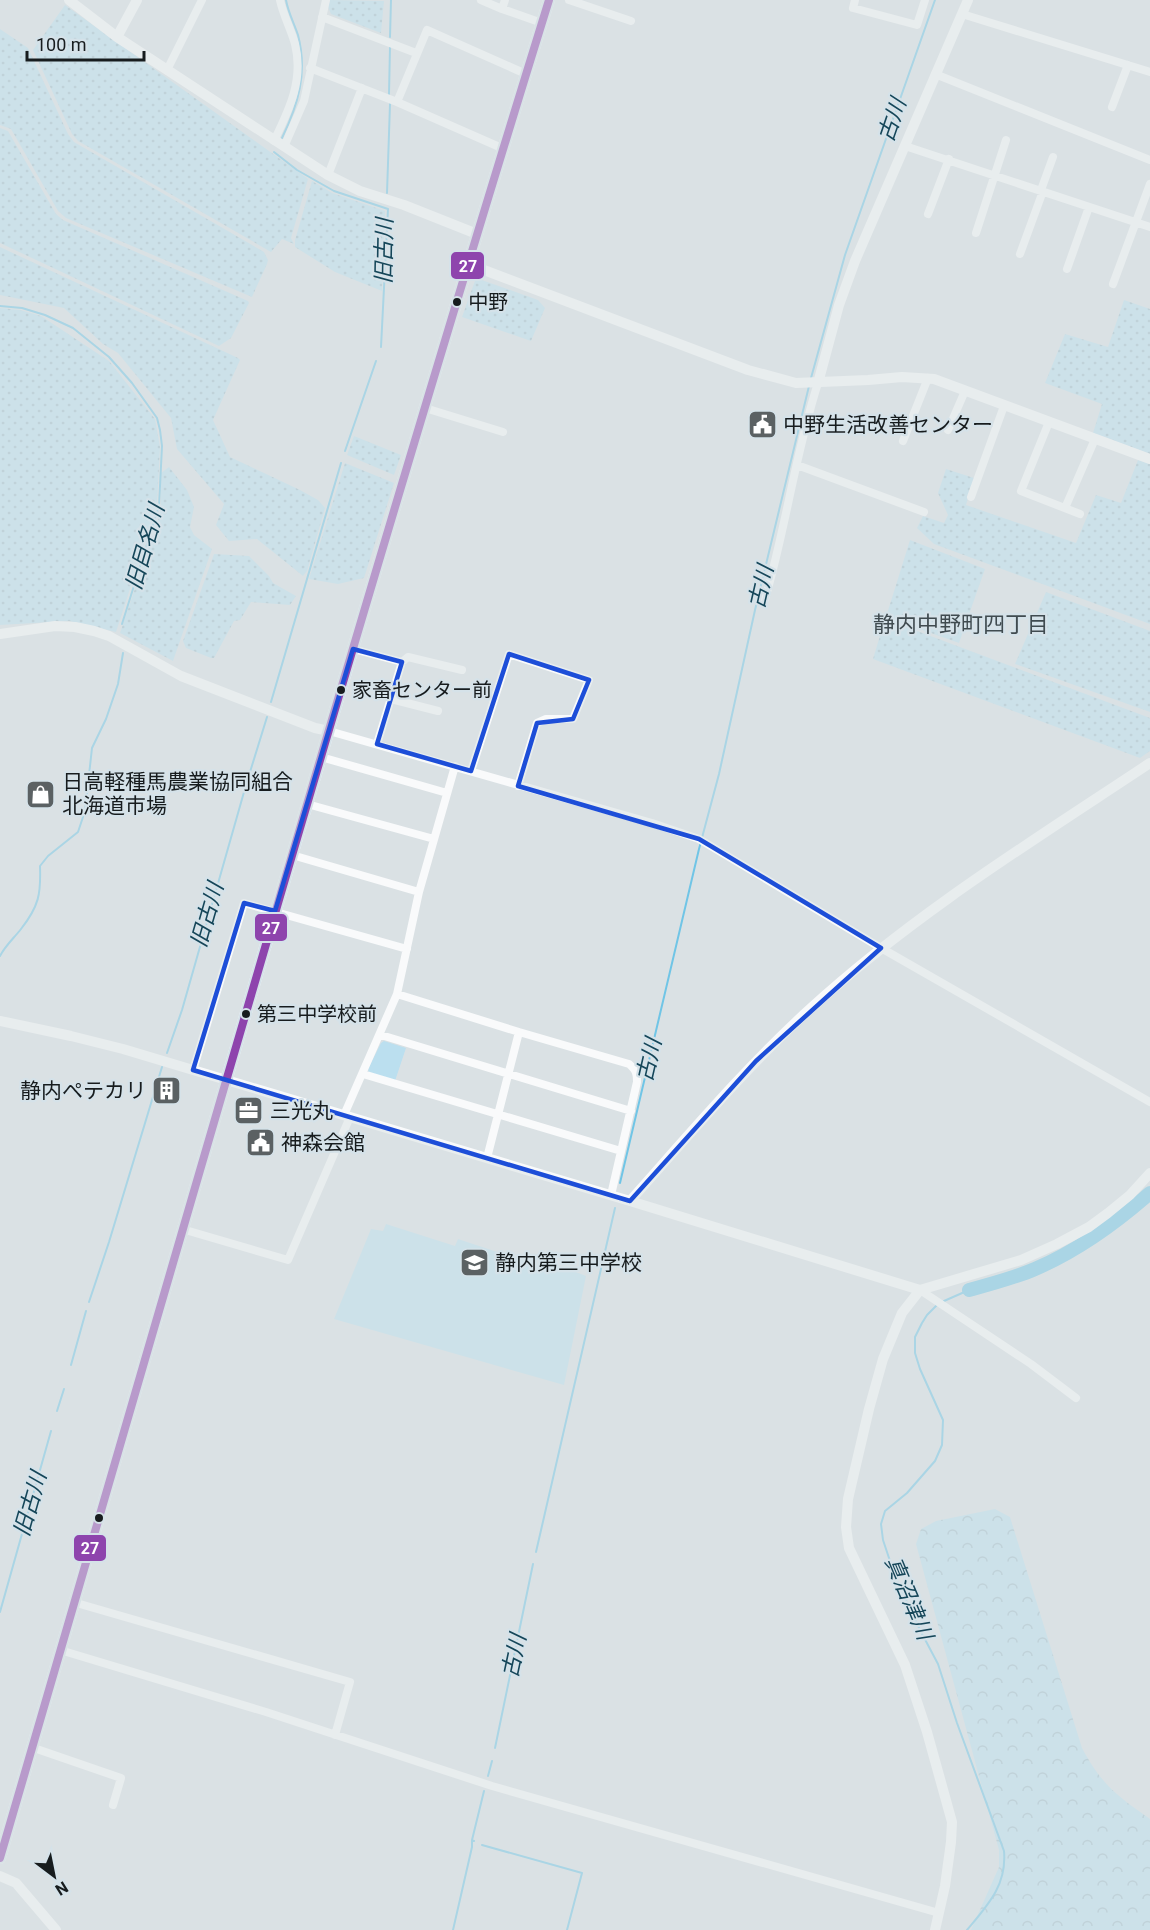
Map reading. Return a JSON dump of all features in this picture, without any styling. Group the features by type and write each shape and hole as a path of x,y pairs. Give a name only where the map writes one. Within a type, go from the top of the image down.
{"main road":[{"path":"0,1857 225,1080 549,0"}],"street":[{"path":"69,0 117,37 328,175 360,190 477,234"},
{"path":"117,37 137,0"},
{"path":"167,70 202,0"},
{"path":"272,0 280,2 295,43 298,67 294,98 279,144"},
{"path":"279,144 302,108 326,0"},
{"path":"481,0 503,4 542,23"},
{"path":"569,0 631,21"},
{"path":"855,0 853,8 917,25 925,0"},
{"path":"765,598 839,305 968,0"},
{"path":"962,14 1150,72"},
{"path":"322,16 416,53"},
{"path":"397,102 427,30 526,74"},
{"path":"1112,107 1128,65"},
{"path":"310,68 397,102 504,149"},
{"path":"935,74 1150,160"},
{"path":"328,175 362,88"},
{"path":"976,232 1006,140"},
{"path":"905,146 1150,228"},
{"path":"1020,254 1053,157"},
{"path":"928,214 949,159"},
{"path":"1113,284 1150,184"},
{"path":"1067,269 1089,207"},
{"path":"468,264 748,370 782,380 806,384 902,376 928,378 1150,459"},
{"path":"903,441 928,378"},
{"path":"948,430 965,391"},
{"path":"971,497 1004,406"},
{"path":"425,408 503,432"},
{"path":"1049,422 1022,491 1080,514"},
{"path":"1065,508 1095,439"},
{"path":"797,465 924,512"},
{"path":"0,634 55,627 75,627 94,631 109,636 181,676 315,728 652,823 702,841 881,948 1150,1102"},
{"path":"353,649 402,662"},
{"path":"471,771 509,654 589,680 573,719 546,720 537,723 518,786"},
{"path":"377,744 402,662 408,657 462,669"},
{"path":"391,699 438,711"},
{"path":"321,757 447,793"},
{"path":"630,1201 756,1061 811,1008 881,948 956,892 1150,763"},
{"path":"182,1229 288,1260 397,994 419,892 455,766"},
{"path":"307,804 434,839"},
{"path":"292,855 419,892"},
{"path":"193,1070 244,903 407,949"},
{"path":"397,994 629,1064 638,1074 611,1195"},
{"path":"0,1021 70,1036 193,1070 920,1290 1031,1364 1076,1398"},
{"path":"487,1158 519,1032"},
{"path":"381,1035 631,1111"},
{"path":"363,1074 621,1151"},
{"path":"935,1930 951,1842 952,1822 927,1732 905,1665 849,1548 846,1527 848,1499 883,1359 902,1313 920,1290 1021,1260 1057,1244 1089,1227 1108,1213 1130,1195 1150,1173"},
{"path":"73,1602 350,1682 335,1735"},
{"path":"60,1650 492,1786 939,1913"},
{"path":"32,1748 121,1778 113,1805"},
{"path":"0,1876 16,1883 56,1930"}],"highlighted area":[{"path":"353,649 402,662 377,744 471,771 509,654 589,680 573,719 537,723 518,786 699,839 881,948 756,1061 630,1201 193,1070 244,903 275,911"}],"green space":[{"path":"330,0 384,1 381,33 331,14 328,7"},
{"path":"65,5 308,179 291,238 294,244 282,239 271,252 78,141 72,134 33,50"},
{"path":"0,29 28,48 68,134 74,142 264,252 268,260 267,264 252,297 66,218 58,211 11,129 0,125"},
{"path":"0,128 8,131 56,214 63,220 248,301 231,338 219,346 0,243"},
{"path":"312,181 332,193 385,211 382,291 335,272 295,247"},
{"path":"0,247 240,360 213,420 230,457 300,490 318,500 325,508 307,571 303,576 257,539 229,541 216,525 224,504 177,449 171,418 118,353 103,344 64,308 0,295"},
{"path":"476,278 538,300 545,308 531,341 462,317"},
{"path":"1124,300 1150,309 1150,454 1093,433 1102,404 1045,383 1065,334 1108,347"},
{"path":"0,308 20,310 41,316 109,361 155,419 160,447 157,505 116,632 69,621 0,625"},
{"path":"354,436 401,455 394,475 347,455"},
{"path":"1138,460 1150,464 1150,624 934,544 917,528 923,516 944,523 948,515 938,493 946,469 974,478 966,505 1076,543 1096,495 1121,503"},
{"path":"345,463 394,483 364,578 338,584 309,579"},
{"path":"169,467 187,490 194,507 190,527 194,535 212,549 173,661 120,633 158,520 161,508 161,473"},
{"path":"910,540 985,569 959,643 886,617"},
{"path":"214,554 249,556 273,583 296,596 290,605 251,602 240,620 234,621 214,658 211,658 186,648 183,641"},
{"path":"1046,592 1150,631 1150,712 1015,664"},
{"path":"885,619 1150,718 1150,751 1140,758 873,659"},
{"path":"384,1041 406,1048 395,1081 369,1073 368,1069"},
{"path":"386,1224 455,1246 458,1239 554,1271 566,1268 586,1276 564,1385 334,1319 371,1229 383,1231"},
{"path":"995,1509 1010,1517 1082,1748 1103,1780 1150,1819 1150,1930 971,1930 999,1867 999,1850 916,1544 921,1529 936,1521"}],"waterway":[{"name":"旧古川","path":"282,138 297,101 302,76 301,49 286,0"},
{"path":"390,37 391,0"},
{"name":"古川","path":"811,378 845,255 935,0"},
{"path":"389,94 390,47"},
{"path":"387,193 390,104"},
{"name":"旧古川","path":"274,152 297,170 334,191 388,209 381,347"},
{"name":"旧目名川","path":"0,306 22,308 45,315 73,328 109,357 132,383 157,418 162,446 159,506 122,624"},
{"name":"旧古川","path":"345,451 376,361"},
{"name":"古川","path":"620,1183 719,774 755,610 809,386"},
{"name":"旧古川","path":"271,702 341,463"},
{"name":"旧目名川","path":"0,956 27,921 35,906 39,892 40,866 48,856 78,832 85,811 92,748 106,719 118,684 123,653"},
{"name":"旧古川","path":"250,772 267,717"},
{"name":"旧古川","path":"167,1053 182,1010 248,778"},
{"name":"旧古川","path":"89,1302 162,1067"},
{"name":"真沼津川","path":"969,1290 1027,1272 1065,1254 1124,1215 1150,1193"},
{"name":"古川","path":"536,1552 615,1208"},
{"name":"真沼津川","path":"944,1301 969,1290"},
{"name":"真沼津川","path":"938,1304 927,1315 915,1337 915,1353 943,1420 942,1445 935,1461 907,1493 885,1511 881,1524 883,1540 896,1579 938,1664 1004,1851 1002,1874 995,1894 967,1930"},
{"name":"旧古川","path":"71,1365 86,1311"},
{"name":"旧古川","path":"57,1411 64,1389"},
{"name":"旧古川","path":"0,1612 51,1431"},
{"name":"古川","path":"495,1748 533,1564"},
{"name":"古川","path":"488,1776 492,1761"},
{"name":"古川","path":"474,1841 472,1840 484,1791"},
{"path":"453,1930 472,1840"},
{"name":"古川","path":"482,1845 582,1873 567,1930"}],"transit line":[{"name":"27","path":"0,1858 339,696 549,0"}],"place":[{"name":"中野","path":"457,302"},
{"name":"中野生活改善センター","path":"762,425"},
{"name":"家畜センター前","path":"341,690"},
{"name":"日高軽種馬農業協同組合 北海道市場","path":"41,794"},
{"name":"第三中学校前","path":"246,1014"},
{"name":"静内ぺテカリ","path":"167,1091"},
{"name":"三光丸","path":"249,1111"},
{"name":"神森会館","path":"260,1143"},
{"name":"静内第三中学校","path":"474,1263"}],"district":[{"name":"静内中野町四丁目","path":"961,624"}]}
